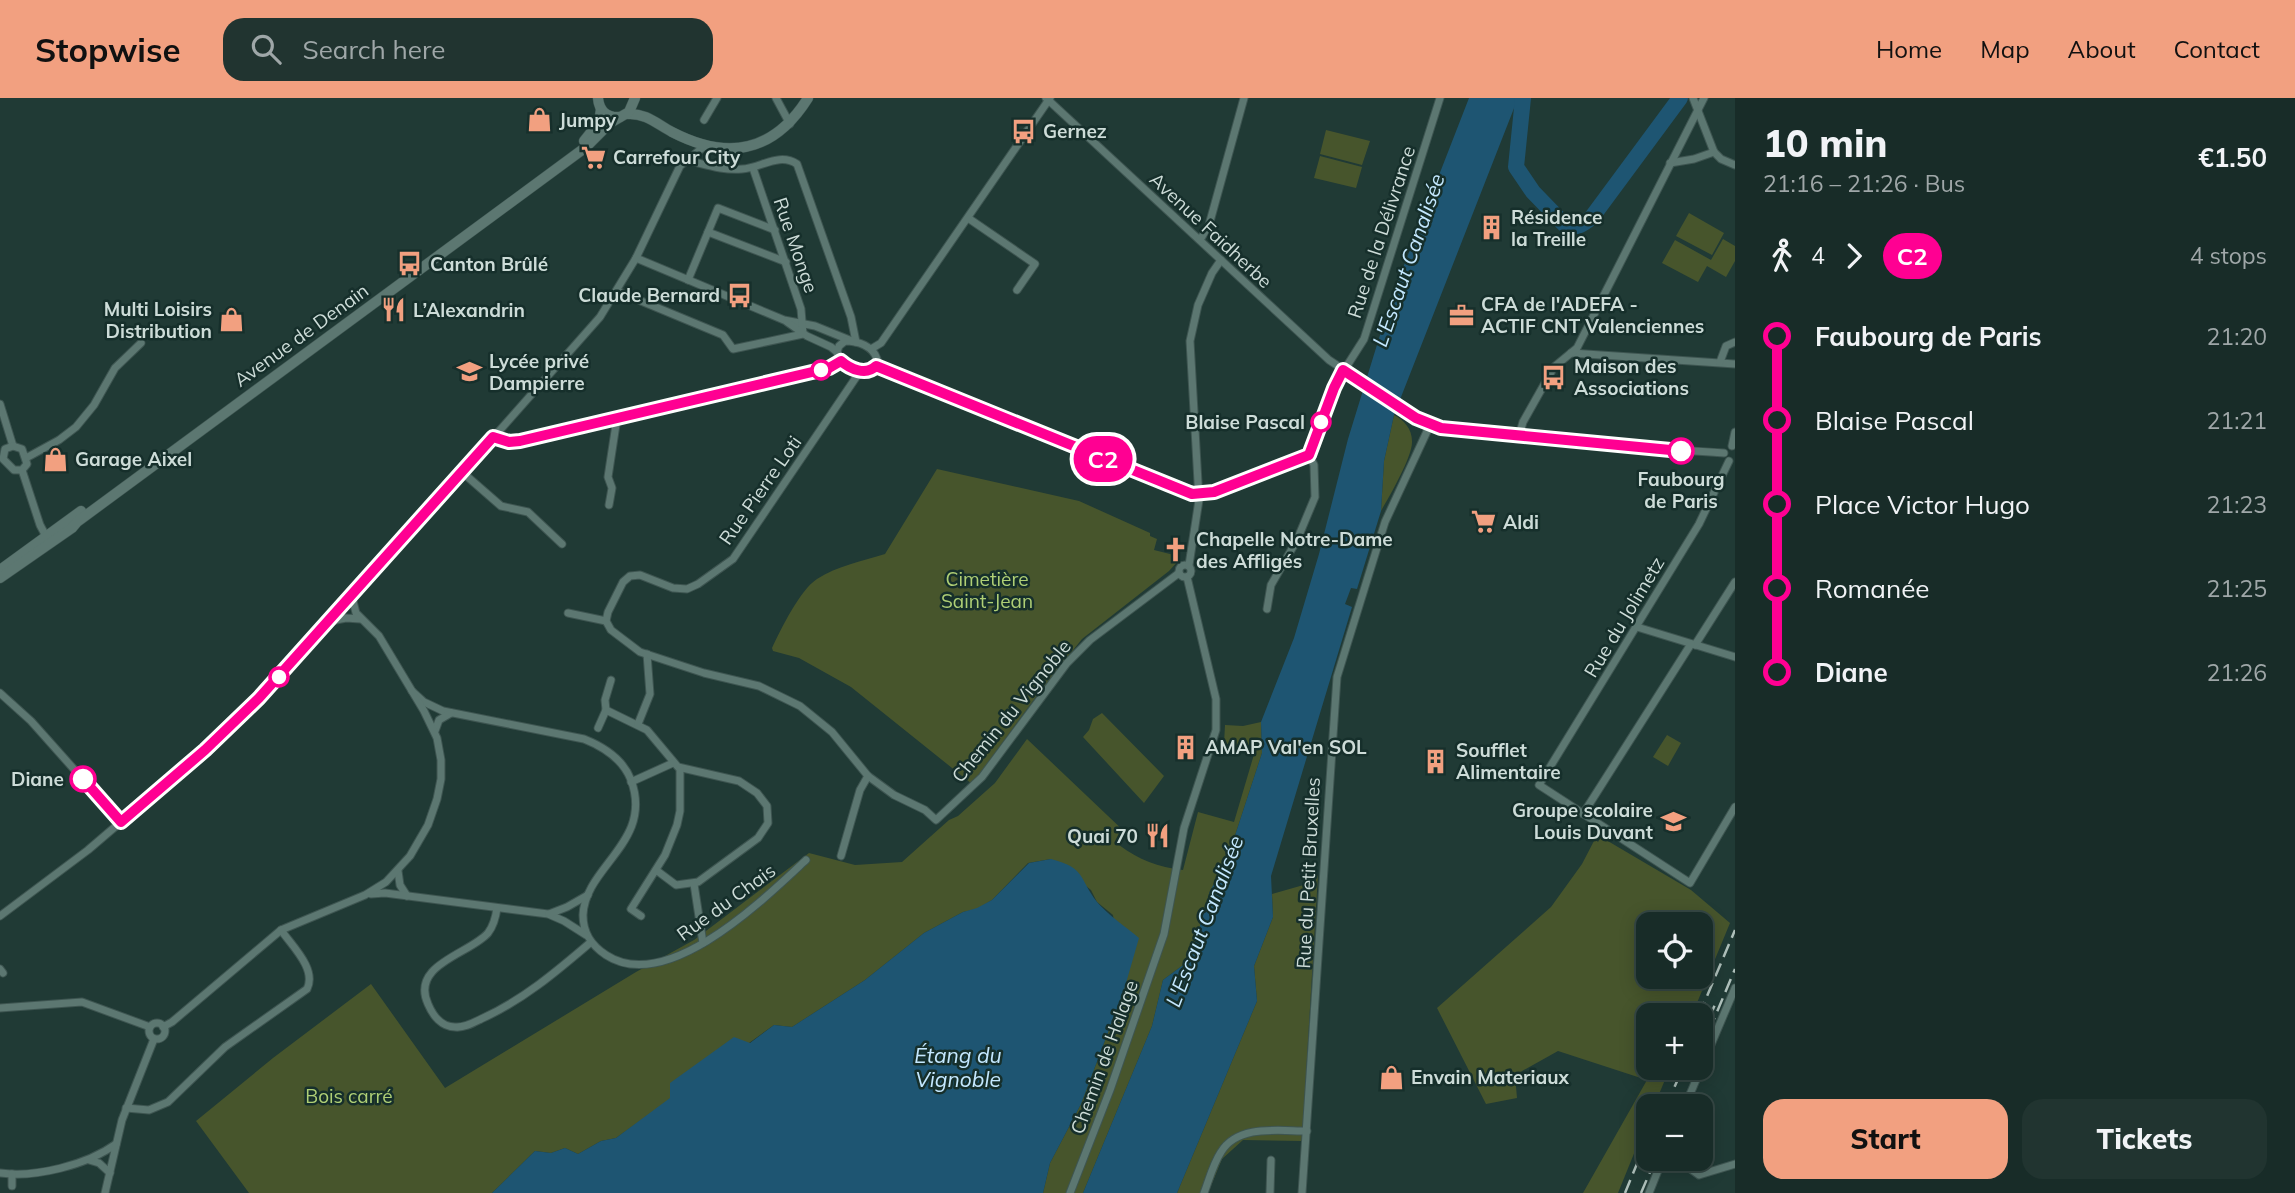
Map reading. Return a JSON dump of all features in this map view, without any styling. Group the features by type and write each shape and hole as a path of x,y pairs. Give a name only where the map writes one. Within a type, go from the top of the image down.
{"main road":[{"path":"624,115 634,106 635,98"},
{"path":"598,101 607,115 643,115 678,135 706,145 749,148 771,139 790,124 808,98"},
{"name":"Avenue de Denain","path":"0,578 48,539 583,142 597,124 598,101"},
{"name":"Avenue de Denain","path":"0,570 48,539 586,147 608,124 624,115"}],"street":[{"path":"704,120 717,98"},
{"path":"776,98 790,124"},
{"path":"1200,240 1208,228 1244,98"},
{"name":"Rue de la Délivrance","path":"1309,455 1334,388 1364,339 1440,98"},
{"path":"1519,436 1523,422 1554,367 1578,346 1704,98"},
{"path":"871,349 881,343 1048,99"},
{"name":"Avenue Faidherbe","path":"1048,99 1343,370 1416,418 1430,425 1463,432 1729,458"},
{"path":"1694,99 1714,152 1721,159 1735,165"},
{"path":"0,916 83,855 236,722 330,622 591,329 636,258 678,169 706,145"},
{"path":"1670,163 1714,152"},
{"path":"686,160 730,169 753,167 783,159 799,167 853,320 854,342"},
{"name":"Rue Monge","path":"753,167 801,309 803,334"},
{"path":"688,280 718,208 775,230"},
{"path":"968,218 1035,264 1017,290"},
{"path":"708,232 786,262"},
{"path":"636,258 784,320 803,323 871,349 877,357 876,366 869,371 860,370 841,361 837,352 828,345 803,334 784,320"},
{"path":"1189,565 1181,566 1179,573 1182,576 1188,577 1192,571 1189,565 1199,494 1190,344 1198,306 1212,273 1221,260"},
{"path":"617,291 723,335 733,349 803,334"},
{"path":"837,352 841,344 854,342"},
{"path":"1720,362 1726,346 1735,342"},
{"path":"26,458 56,442 76,427 96,402 115,368 141,343"},
{"path":"1572,353 1735,364"},
{"path":"493,437 509,442 520,441 829,368 841,361"},
{"path":"876,366 1179,490 1199,494 1214,492 1309,455 1314,465 1315,496 1297,540 1271,585 1267,609"},
{"name":"Rue Pierre Loti","path":"606,621 607,612 623,582 630,576 640,575 673,588 687,589 733,559 860,370"},
{"path":"0,404 13,446"},
{"path":"610,505 612,488 608,477 617,418"},
{"name":"Rue du Petit Bruxelles","path":"1302,1193 1337,677 1385,522 1430,425"},
{"path":"1729,458 1727,448 1733,446 1735,432"},
{"path":"13,446 22,449 27,464 22,470 12,469 1,457 5,449 13,446"},
{"name":"Rue du Jolimetz","path":"1583,814 1539,785 1699,524 1729,458"},
{"path":"22,470 48,539"},
{"path":"462,472 500,506 528,512 562,544"},
{"name":"Chemin du Vignoble","path":"868,776 894,795 925,810 936,820 986,773 1066,663 1090,640 1179,573"},
{"name":"Chemin de Halage","path":"1070,1193 1110,1090 1165,930 1184,828 1214,742 1218,720 1216,694 1188,577"},
{"path":"1735,582 1583,814 1690,883 1735,807"},
{"path":"163,1027 281,930 365,895 386,883 398,871 424,832 437,799 442,766 435,732 379,636 360,619 352,597"},
{"path":"568,613 606,621 611,630 636,650 709,674 745,682 784,697 827,727 868,776 860,790 841,856"},
{"path":"330,622 342,618 360,619"},
{"path":"1637,627 1735,657"},
{"path":"638,724 650,694 647,654"},
{"path":"598,728 606,710 605,700 611,680"},
{"path":"412,691 429,705 451,713 584,739 617,758 631,782 636,803 632,825 588,895 583,919 589,939 547,980 505,1007 466,1026 445,1025 427,1003 425,994 428,980 436,968 486,935 494,923 498,908"},
{"path":"0,693 31,721 121,822"},
{"path":"606,710 638,724 653,735 680,769 739,781 757,793 769,810 768,823 761,835 694,884 673,884 656,870"},
{"path":"435,732 441,718 451,713"},
{"path":"631,782 673,763"},
{"path":"641,916 631,909 667,850 679,820 680,769"},
{"name":"Rue du Chais","path":"365,895 380,893 548,914 564,920 614,959 637,965 668,960 703,943 766,897 806,860"},
{"path":"398,871 400,885 407,896"},
{"path":"694,884 703,943"},
{"path":"548,914 588,895"},
{"path":"126,1108 145,1110 164,1105 225,1047 307,989 310,982 309,971 281,930"},
{"path":"1690,1094 1735,988"},
{"path":"0,1008 82,1002 150,1027 157,1024 163,1027"},
{"path":"150,1027 149,1034 155,1039"},
{"path":"106,1191 126,1108 155,1039 163,1035 163,1027"},
{"path":"1204,1193 1220,1153 1236,1137 1243,1134 1307,1131"},
{"path":"0,1173 35,1172 88,1160 117,1144"},
{"path":"88,1160 99,1163 110,1173"},
{"path":"1270,1193 1272,1160"},
{"path":"1713,1171 1735,1164"},
{"path":"1649,1193 1658,1171"},
{"path":"1693,1171 1699,1175 1712,1171"},
{"path":"12,1174 12,1186"}],"green space":[{"path":"1326,130 1370,141 1362,165 1320,154"},
{"path":"1320,156 1362,167 1356,188 1314,178"},
{"path":"1689,213 1724,233 1712,255 1676,236"},
{"path":"1723,239 1735,246 1735,261 1726,277 1707,266 1698,282 1662,263 1675,240 1711,260"},
{"path":"1394,415 1409,429 1412,437 1411,448 1400,476 1381,511 1384,461"},
{"name":"Cimetière Saint-Jean","path":"937,469 1079,501 1150,533 1150,536 1157,539 1154,550 1178,556 1179,560 1169,571 1082,639 972,784 851,687 799,658 773,651 772,648 792,610 817,579 850,564 885,554"},
{"path":"1102,713 1164,776 1144,803 1083,737 1093,719"},
{"name":"Bois carré","path":"1261,722 1262,753 1227,860 1210,892 1190,960 1163,980 1152,1026 1083,1193 1043,1193 1050,1163 1081,1104 1124,990 1113,915 1097,902 1091,890 1051,859 1028,863 992,900 924,933 865,980 792,1027 774,1025 616,1138 601,1141 578,1154 565,1148 551,1153 535,1151 492,1193 249,1193 196,1121 273,1058 371,984 445,1088 636,972 694,940 809,853 855,865 902,862 995,783 1027,739 1127,834 1119,845 1149,862 1183,870 1198,812 1234,822 1255,751 1224,744 1225,725 1243,726"},
{"path":"1667,735 1681,743 1668,766 1653,757"},
{"path":"1601,837 1691,890 1730,923 1713,964 1713,912 1636,912 1636,989 1703,989 1697,1003 1636,1003 1636,1076 1558,1051 1515,1075 1517,1098 1486,1104 1437,1008 1551,907 1582,864 1595,839 1598,842"},
{"path":"1318,875 1302,1141 1243,1140 1222,1159 1208,1193 1177,1193 1257,1001 1254,966 1273,917 1272,894 1307,884"},
{"path":"1647,1080 1665,1080 1659,1094 1639,1094"},
{"path":"1636,1099 1636,1149 1618,1193 1583,1193"}],"water":[{"name":"L'Escaut Canalisée","path":"1469,98 1518,98 1394,415 1384,461 1381,511 1357,589 1351,588 1345,604 1352,607 1271,876 1273,917 1254,966 1257,1001 1177,1193 1083,1193 1152,1026 1163,980 1190,960 1210,891 1227,860 1262,753 1261,722 1294,638 1319,554 1348,439 1392,296"},
{"name":"Étang du Vignoble","path":"1051,859 1076,870 1101,907 1139,938 1124,990 1081,1104 1050,1163 1043,1193 492,1193 535,1151 551,1153 565,1148 578,1154 601,1141 616,1138 670,1098 670,1083 734,1037 750,1043 774,1025 792,1027 865,980 924,933 992,900 1029,863"}],"waterway":[{"path":"1523,98 1516,167 1533,192 1564,224 1572,226 1582,224 1592,217 1680,98"}],"railway":[{"path":"1704,1003 1735,930"},
{"path":"1713,1021 1735,969"},
{"path":"1713,1009 1716,1002"},
{"path":"1671,1094 1678,1080"},
{"path":"1625,1193 1636,1166"},
{"path":"1641,1193 1650,1171"}],"bus line":[{"name":"C2","path":"83,779 121,822 236,722 341,609 493,437 509,442 520,441 829,368 841,361 851,368 864,371 876,366 1192,494 1214,492 1309,455 1343,370 1416,418 1441,428 1681,451"}],"place":[{"name":"Jumpy","path":"539,120"},
{"name":"Gernez","path":"1023,131"},
{"name":"Carrefour City","path":"593,157"},
{"name":"Résidence la Treille","path":"1491,228"},
{"name":"Canton Brûlé","path":"410,264"},
{"name":"Claude Bernard","path":"740,295"},
{"name":"L’Alexandrin","path":"393,310"},
{"name":"CFA de l'ADEFA - ACTIF CNT Valenciennes","path":"1461,315"},
{"name":"Multi Loisirs Distribution","path":"232,320"},
{"name":"Lycée privé Dampierre","path":"469,372"},
{"name":"Maison des Associations","path":"1554,377"},
{"name":"Blaise Pascal","path":"1321,422"},
{"name":"Faubourg de Paris","path":"1681,451"},
{"name":"Garage Aixel","path":"55,459"},
{"name":"Aldi","path":"1483,522"},
{"name":"Chapelle Notre-Dame des Affligés","path":"1176,550"},
{"name":"AMAP Val'en SOL","path":"1185,747"},
{"name":"Soufflet Alimentaire","path":"1436,761"},
{"name":"Diane","path":"83,779"},
{"name":"Groupe scolaire Louis Duvant","path":"1673,821"},
{"name":"Quai 70","path":"1158,836"},
{"name":"Envain Materiaux","path":"1391,1077"}]}
